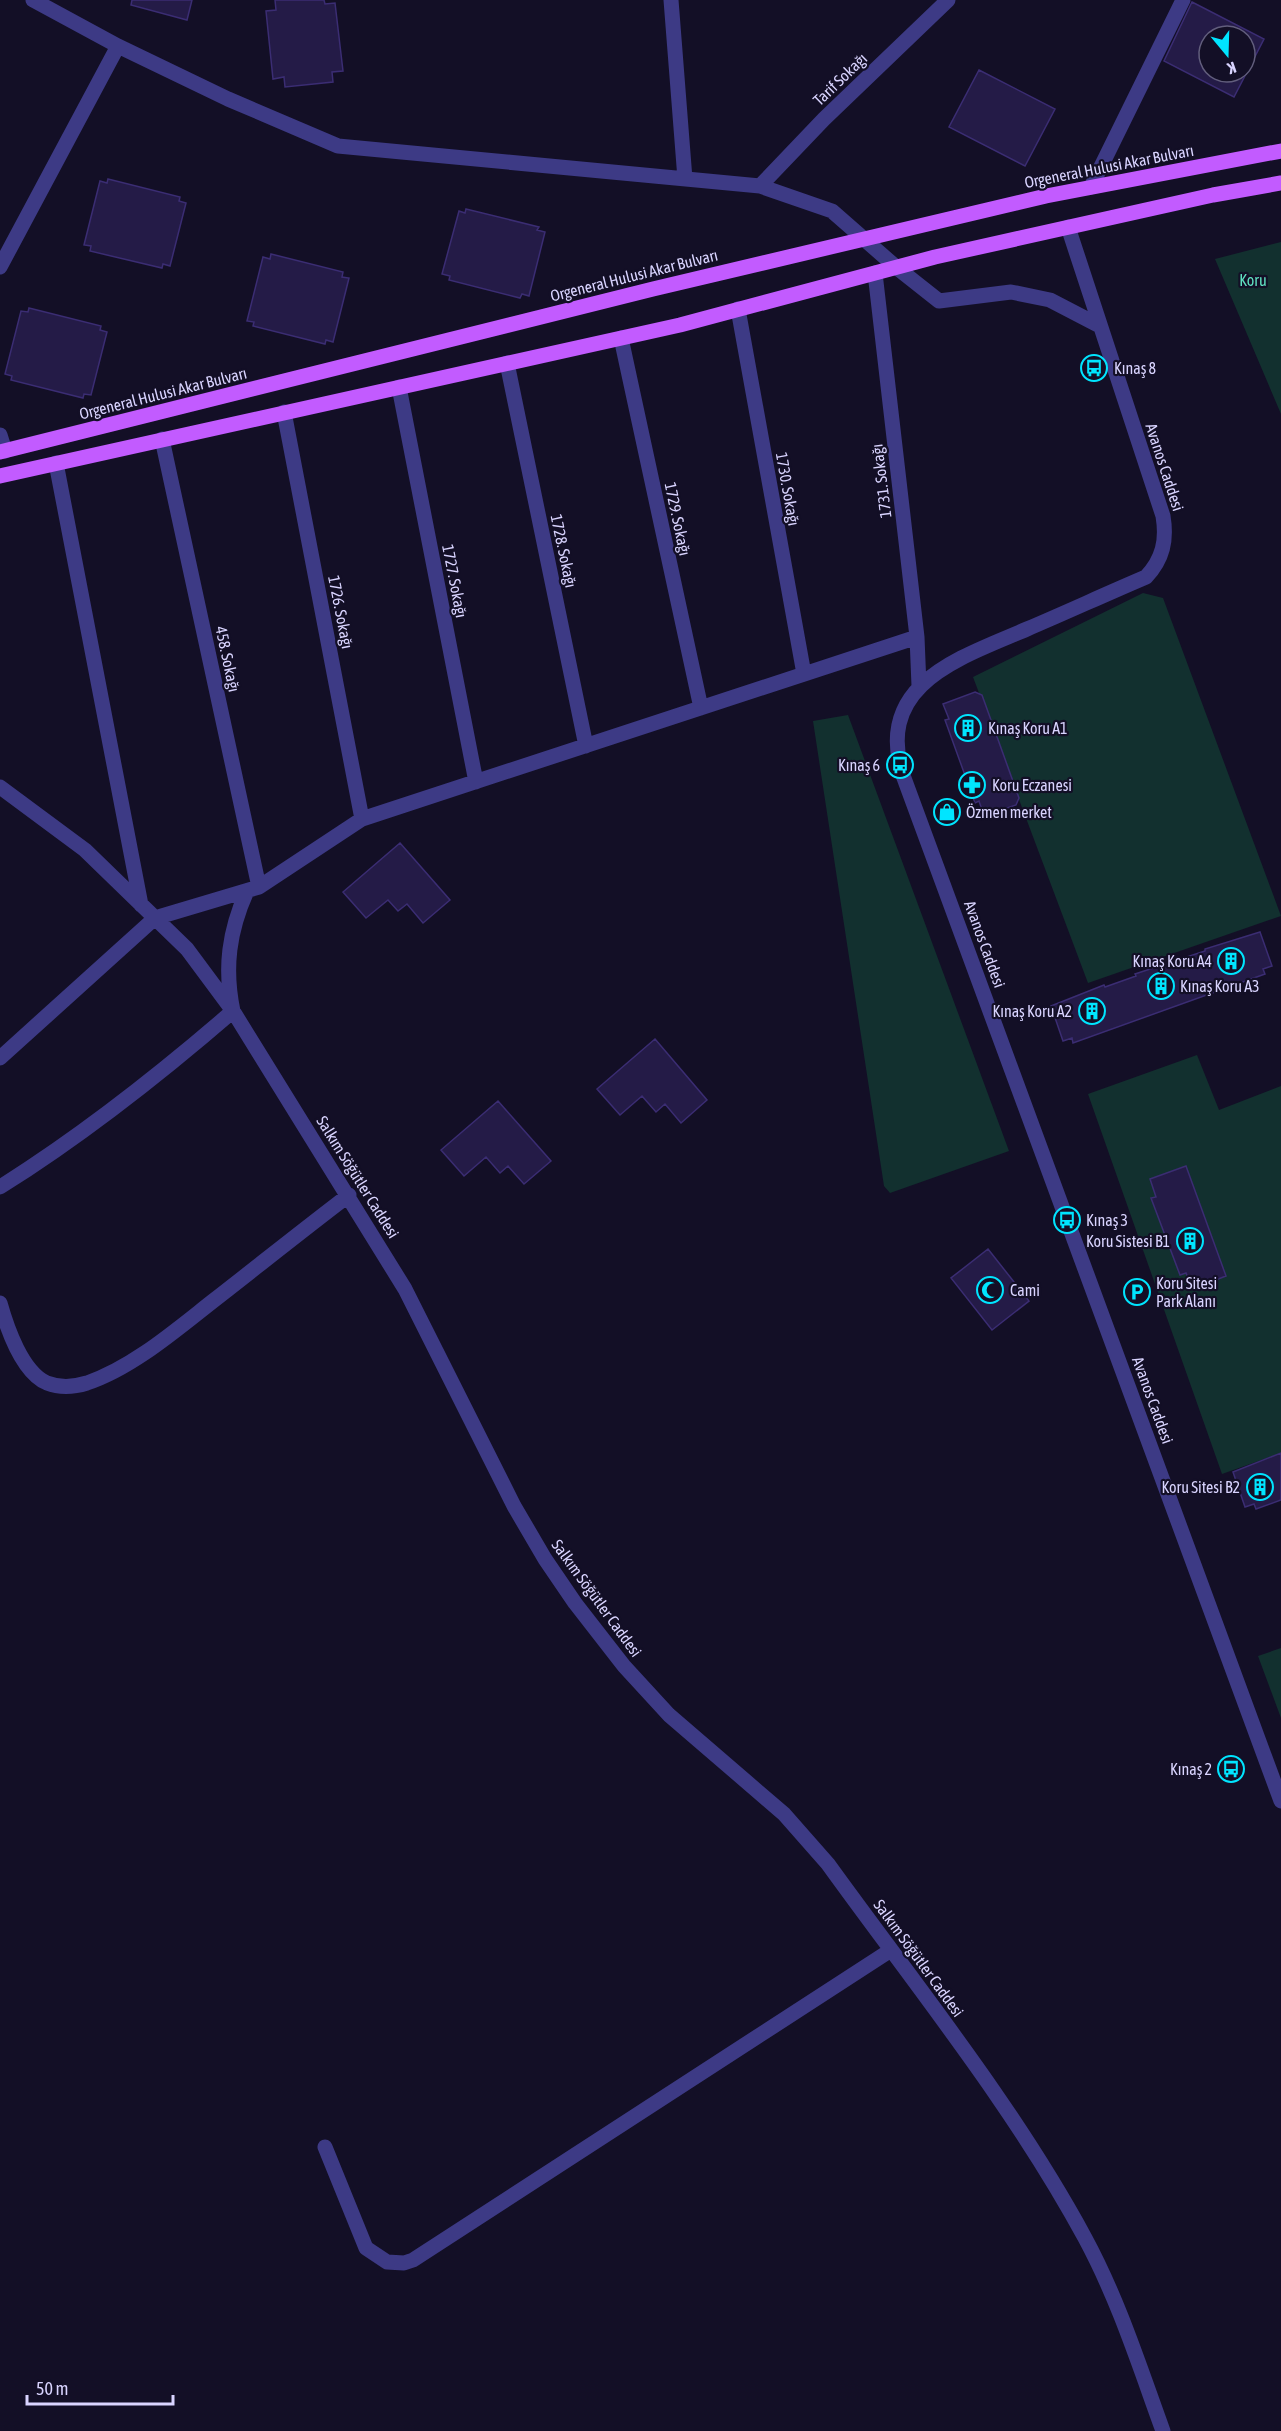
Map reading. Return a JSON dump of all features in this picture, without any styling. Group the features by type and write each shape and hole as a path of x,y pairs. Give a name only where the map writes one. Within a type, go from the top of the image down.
{"main road":[{"name":"Orgeneral Hulusi Akar Bulvarı","path":"2,452 653,288 865,238 1091,187 1281,151"},
{"path":"0,476 621,338 896,267 1068,227 1213,195 1281,183"}],"street":[{"path":"33,0 118,46 228,99 338,146 760,186 832,211 939,301 1011,292 1050,300 1100,326"},
{"path":"671,0 685,179"},
{"name":"Tarif Sokağı","path":"760,186 824,119 948,0"},
{"path":"1091,187 1183,0"},
{"path":"0,267 118,46"},
{"name":"Avanos Caddesi","path":"1068,227 1163,516 1165,541 1158,562 1146,577 960,658 940,669 919,686 911,697 900,722 898,743 900,765 1281,1801"},
{"name":"1731. Sokağı","path":"875,273 917,637 919,686"},
{"name":"1730. Sokağı","path":"738,309 804,674"},
{"name":"1729. Sokağı","path":"621,338 700,708"},
{"name":"1728. Sokağı","path":"507,363 586,746"},
{"name":"1727. Sokağı","path":"399,387 476,782"},
{"name":"1726. Sokağı","path":"284,412 362,819"},
{"path":"0,435 2,452"},
{"name":"458. Sokağı","path":"162,439 253,889"},
{"path":"56,463 141,905"},
{"path":"0,1058 155,918 253,889 362,819 917,637"},
{"name":"Salkım Söğütler Caddesi","path":"0,787 85,850 187,949 232,1011 349,1195 405,1289 519,1515 575,1603 624,1666 669,1714 728,1768 759,1792 807,1838 891,1950 999,2101 1085,2238 1126,2328 1163,2431"},
{"path":"0,1187 69,1142 134,1094 232,1011 229,990 229,948 232,928 253,889"},
{"path":"0,1303 7,1328 31,1372 54,1385 77,1386 88,1383 113,1371 171,1334 349,1195"},
{"path":"325,2147 366,2248 387,2262 404,2263 413,2260 891,1950"}],"green space":[{"name":"Koru","path":"1281,242 1281,414 1215,259"},
{"path":"1143,593 1163,598 1281,916 1088,983 973,677"},
{"path":"848,715 1009,1151 890,1193 884,1186 813,721"},
{"path":"1197,1055 1219,1110 1281,1086 1281,1453 1222,1474 1088,1094"},
{"path":"1281,1648 1281,1718 1258,1656"}],"building":[{"path":"132,0 192,0 187,20 131,5"},
{"path":"275,0 324,0 325,4 335,3 343,71 332,72 333,82 285,87 284,77 273,79 266,11 276,10"},
{"path":"1192,2 1235,24 1197,24 1197,78 1164,61"},
{"path":"1257,35 1264,39 1257,53"},
{"path":"979,70 1055,109 1025,166 949,127"},
{"path":"1209,84 1241,84 1234,97"},
{"path":"108,179 180,197 179,201 186,203 170,266 163,264 162,268 90,251 91,246 84,245 100,181 107,183"},
{"path":"466,209 539,227 537,230 545,232 529,296 522,294 520,298 449,280 450,276 442,274 459,211 465,213"},
{"path":"271,254 343,272 342,277 349,278 333,342 326,340 325,344 253,326 254,322 247,321 263,257 270,259"},
{"path":"29,308 101,326 100,330 107,332 91,395 84,394 83,398 11,380 12,376 5,374 21,311 28,312"},
{"path":"975,692 982,695 1019,798 1016,805 984,816 979,801 975,803 945,720 949,719 943,704"},
{"path":"400,843 450,900 423,923 407,904 398,911 388,900 366,918 343,892"},
{"path":"1260,932 1272,966 1263,969 1265,974 1073,1043 1072,1038 1063,1041 1051,1006 1104,985 1105,987 1136,976 1135,974 1205,951 1205,949"},
{"path":"655,1039 707,1100 681,1123 665,1104 656,1112 642,1096 620,1115 597,1089"},
{"path":"498,1101 551,1161 524,1184 508,1166 500,1173 486,1157 464,1176 441,1150"},
{"name":"Koru Sistesi B1","path":"1186,1166 1226,1276 1192,1289 1186,1273 1180,1275 1151,1198 1156,1197 1150,1179"},
{"name":"Cami","path":"988,1249 1029,1301 992,1330 951,1278"},
{"name":"Koru Sitesi B2","path":"1281,1453 1281,1500 1256,1509 1254,1504 1245,1507 1233,1472"}],"place":[{"name":"Kınaş 8","path":"1094,368"},
{"name":"Kınaş Koru A1","path":"968,728"},
{"name":"Kınaş 6","path":"900,765"},
{"name":"Koru Eczanesi","path":"972,785"},
{"name":"Özmen merket","path":"947,812"},
{"name":"Kınaş Koru A4","path":"1231,961"},
{"name":"Kınaş Koru A3","path":"1161,986"},
{"name":"Kınaş Koru A2","path":"1092,1011"},
{"name":"Kınaş 3","path":"1067,1220"},
{"name":"Koru Sistesi B1","path":"1190,1241"},
{"name":"Cami","path":"990,1290"},
{"name":"Koru Sitesi Park Alanı","path":"1137,1292"},
{"name":"Koru Sitesi B2","path":"1260,1487"},
{"name":"Kınaş 2","path":"1231,1769"}]}
